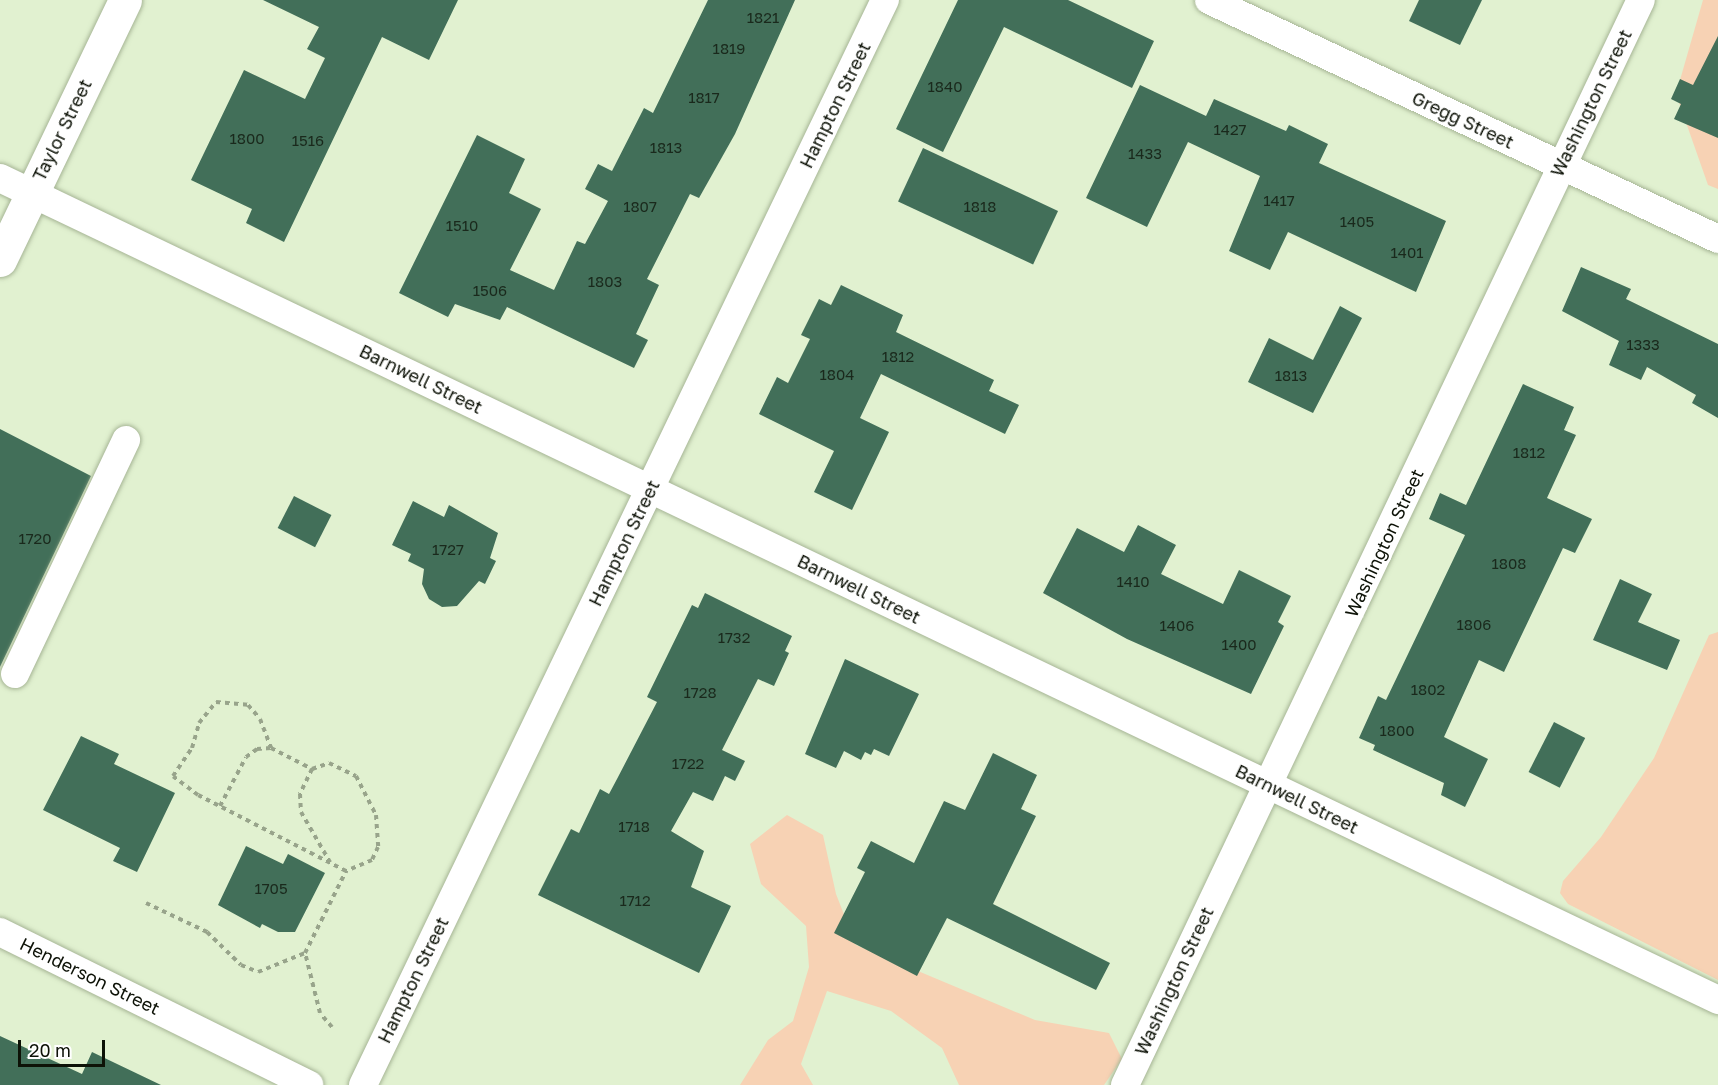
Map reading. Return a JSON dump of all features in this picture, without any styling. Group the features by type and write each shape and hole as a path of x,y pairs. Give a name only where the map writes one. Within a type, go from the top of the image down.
{"main road":[{"name":"Taylor Street","path":"0,260 125,0"}],"street":[{"name":"Hampton Street","path":"363,1085 885,0"},
{"name":"Gregg Street","path":"1209,0 1718,239"},
{"name":"Washington Street","path":"1125,1085 1266,784 1353,610 1560,166 1641,0"},
{"name":"Barnwell Street","path":"0,178 1718,1000"},
{"path":"15,674 126,440"},
{"name":"Henderson Street","path":"0,932 309,1085"}],"path":[{"path":"271,748 260,719 248,705 216,702 205,713 192,748 173,776 220,806 346,871"},
{"path":"220,806 246,757 257,749 271,748 312,769"},
{"path":"331,863 301,812 300,794 312,769 329,763 344,766 356,776 376,815 378,848 372,860 346,871 305,954 320,1013 332,1027"},
{"path":"146,903 207,932 241,965 258,972 305,954"}],"shaded area":[{"path":"1703,0 1718,0 1718,189 1708,185 1676,94"},
{"path":"1718,632 1718,980 1568,904 1560,893 1563,881 1601,837 1654,758 1709,635"},
{"path":"787,815 823,835 836,894 856,945 1035,1020 1109,1033 1122,1059 1104,1085 959,1085 942,1048 891,1011 827,991 801,1064 813,1085 740,1085 768,1040 793,1021 809,967 806,926 761,884 750,844"}],"building":[{"path":"263,0 458,0 429,60 382,37 284,242 246,223 252,209 191,180 244,70 305,99 325,58 307,49 319,27"},
{"path":"708,0 795,0 735,134 699,198 690,194 647,279 659,285 636,334 648,340 634,368 507,307 500,320 455,304 448,317 399,293 477,135 525,159 509,193 541,209 510,270 554,290 577,241 585,244 608,201 585,189 598,164 612,171 644,108 653,113"},
{"path":"958,0 1068,0 1154,41 1132,88 1004,27 943,152 896,129"},
{"path":"1419,0 1482,0 1460,45 1409,21"},
{"path":"1718,36 1718,138 1674,119 1681,104 1671,99 1680,79 1693,85"},
{"path":"1140,85 1206,116 1214,99 1286,131 1289,125 1328,144 1319,163 1446,221 1416,292 1288,232 1270,270 1229,251 1260,176 1188,142 1147,227 1086,198"},
{"path":"923,148 1058,211 1033,264 898,201"},
{"path":"1581,267 1631,289 1626,299 1718,344 1718,418 1692,403 1696,395 1647,367 1641,380 1609,365 1619,341 1562,311"},
{"path":"841,285 903,315 896,332 994,380 989,391 1019,405 1005,434 881,374 860,418 889,432 852,510 814,492 834,451 759,414 777,377 788,383 810,339 801,335 819,299 831,305"},
{"path":"1340,306 1362,318 1313,413 1248,382 1269,338 1313,360"},
{"path":"1523,384 1574,407 1564,430 1576,435 1547,498 1592,519 1575,553 1563,548 1504,672 1479,660 1444,737 1488,759 1465,807 1441,795 1444,783 1373,750 1375,745 1359,738 1378,696 1386,700 1465,535 1429,519 1440,493 1466,505"},
{"path":"0,429 91,476 0,667"},
{"path":"294,496 331,515 315,547 278,528"},
{"path":"413,501 444,517 449,505 498,533 490,558 496,561 485,584 479,581 457,606 442,607 429,599 422,584 424,569 408,561 411,554 392,545"},
{"path":"1138,525 1176,545 1161,574 1223,604 1239,570 1291,596 1278,622 1284,626 1251,694 1127,639 1043,593 1077,528 1124,552"},
{"path":"1620,579 1652,594 1638,622 1680,640 1667,670 1593,640"},
{"path":"705,593 792,636 785,651 789,653 774,686 758,679 722,750 745,761 735,781 725,776 713,801 693,792 671,831 704,851 691,887 731,906 699,973 538,895 571,829 579,833 600,789 609,794 657,702 647,697 692,605 698,608"},
{"path":"845,659 919,694 889,756 874,749 871,755 865,752 861,760 844,751 836,768 805,754"},
{"path":"1554,722 1585,738 1560,788 1529,772"},
{"path":"81,736 119,754 114,764 175,793 137,872 113,861 120,848 43,810"},
{"path":"993,753 1037,775 1021,809 1036,816 993,904 1110,963 1096,990 947,918 917,976 834,933 865,872 857,868 871,841 914,863 944,801 965,810"},
{"path":"246,846 283,864 288,854 325,873 295,932 278,932 262,924 260,928 218,905"},
{"path":"0,1036 82,1074 92,1052 161,1085 0,1085"}]}
